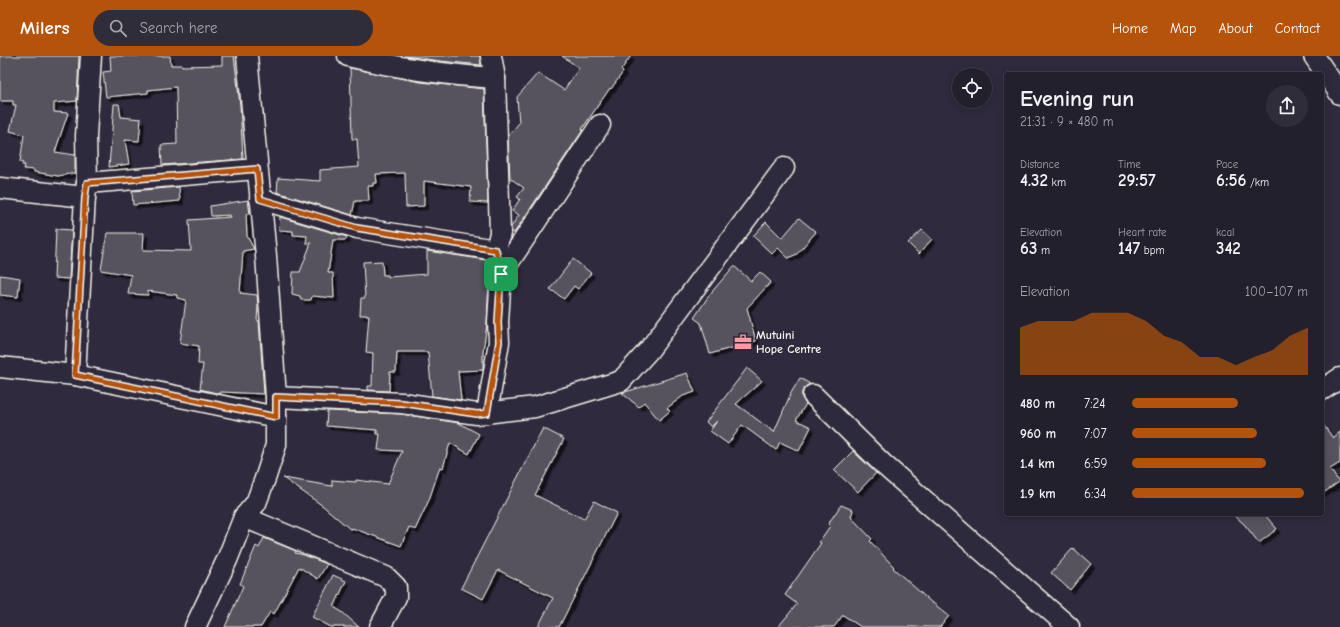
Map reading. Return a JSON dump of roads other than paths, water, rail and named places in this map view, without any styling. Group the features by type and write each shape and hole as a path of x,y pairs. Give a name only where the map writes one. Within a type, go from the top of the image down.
{"street":[{"path":"75,375 86,190 86,136 90,56"},
{"path":"195,627 227,560 244,517 256,503 276,445 276,397 266,256 247,56"},
{"path":"348,56 388,65 454,76 495,78"},
{"path":"487,413 499,342 498,322 501,274 496,250 500,233 495,78 491,56"},
{"path":"1314,56 1340,94"},
{"path":"501,274 600,125"},
{"path":"276,397 402,403 477,414 535,408 621,381 649,350 784,168"},
{"path":"0,188 86,190 257,169"},
{"path":"260,199 357,228 496,250"},
{"path":"0,367 75,375 276,417"},
{"path":"1324,389 1340,378"},
{"path":"813,396 884,465 1069,627"},
{"path":"244,517 386,577 396,586 396,597 380,627"}],"place":[{"name":"Mutuini Hope Centre","path":"743,342"}]}
